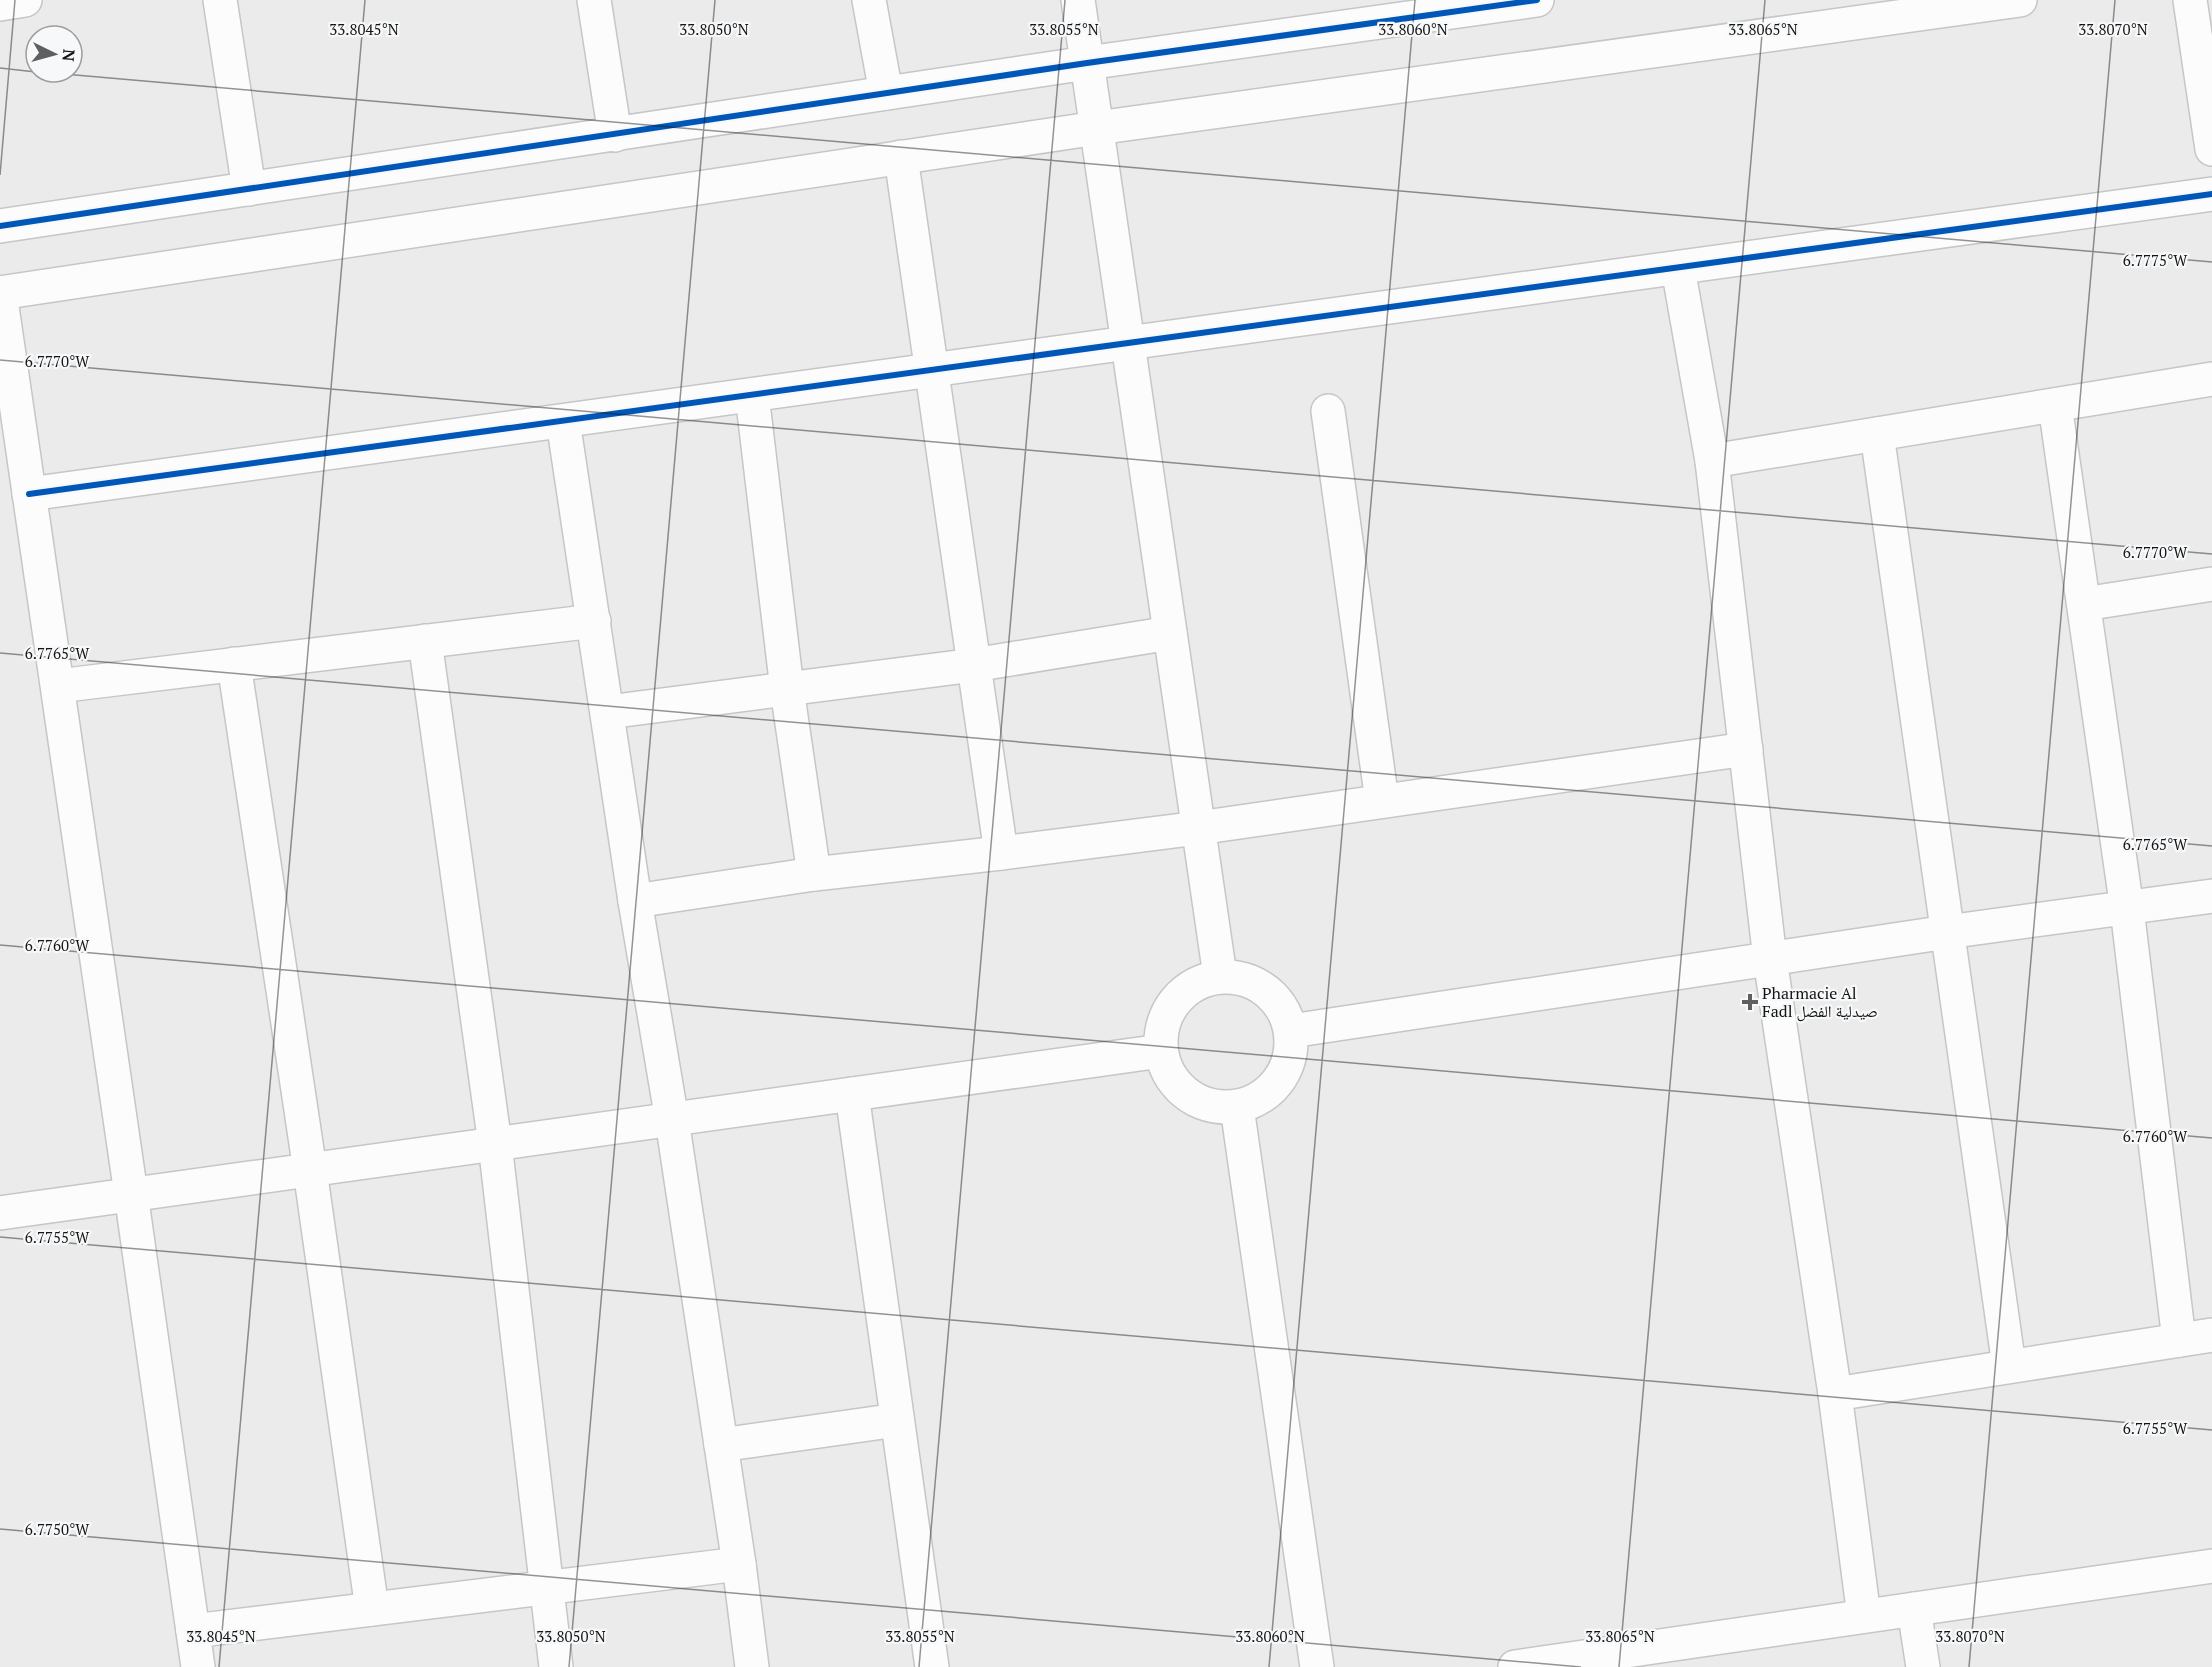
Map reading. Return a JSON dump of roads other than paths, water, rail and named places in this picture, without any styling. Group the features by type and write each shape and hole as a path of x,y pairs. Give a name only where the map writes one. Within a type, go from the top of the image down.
{"street":[{"path":"0,4 25,0"},
{"path":"220,0 249,189"},
{"path":"594,0 615,135"},
{"path":"869,0 886,93"},
{"path":"1078,0 1220,976"},
{"path":"0,226 1087,63 1537,0"},
{"path":"198,1667 0,293 1097,128 2020,0"},
{"path":"2190,0 2212,149"},
{"path":"902,157 1001,854"},
{"path":"29,494 2212,194"},
{"path":"1678,268 1712,461 1770,959 1835,1394 1864,1616"},
{"path":"1712,461 2212,379"},
{"path":"752,395 787,689 814,874"},
{"path":"2055,405 2127,909 2179,1340"},
{"path":"1328,411 1382,801"},
{"path":"563,421 635,901 672,1120 739,1564 752,1667"},
{"path":"1877,434 2009,1366"},
{"path":"2084,604 2212,584"},
{"path":"58,686 594,621"},
{"path":"608,712 974,665 1170,633"},
{"path":"424,641 495,1144 556,1667"},
{"path":"234,664 310,1170 372,1609"},
{"path":"635,901 814,874 1001,854 1198,828 1746,749"},
{"path":"1291,1031 1947,932 2212,896"},
{"path":"1220,976 1252,981 1266,989 1278,1001 1291,1031 1292,1048 1288,1065 1280,1080 1252,1103 1238,1107 1218,1108 1202,1104 1187,1095 1174,1083 1161,1051 1161,1034 1166,1017 1175,1002 1187,989 1220,976"},
{"path":"0,1213 1161,1051"},
{"path":"852,1095 932,1667"},
{"path":"1238,1107 1317,1667"},
{"path":"1835,1394 2212,1335"},
{"path":"721,1445 897,1420"},
{"path":"193,1631 739,1564"},
{"path":"1515,1667 2212,1566"},
{"path":"1914,1609 1923,1667"}],"place":[{"name":"Pharmacie Al Fadl صيدلية الفضل","path":"1750,1002"}]}
